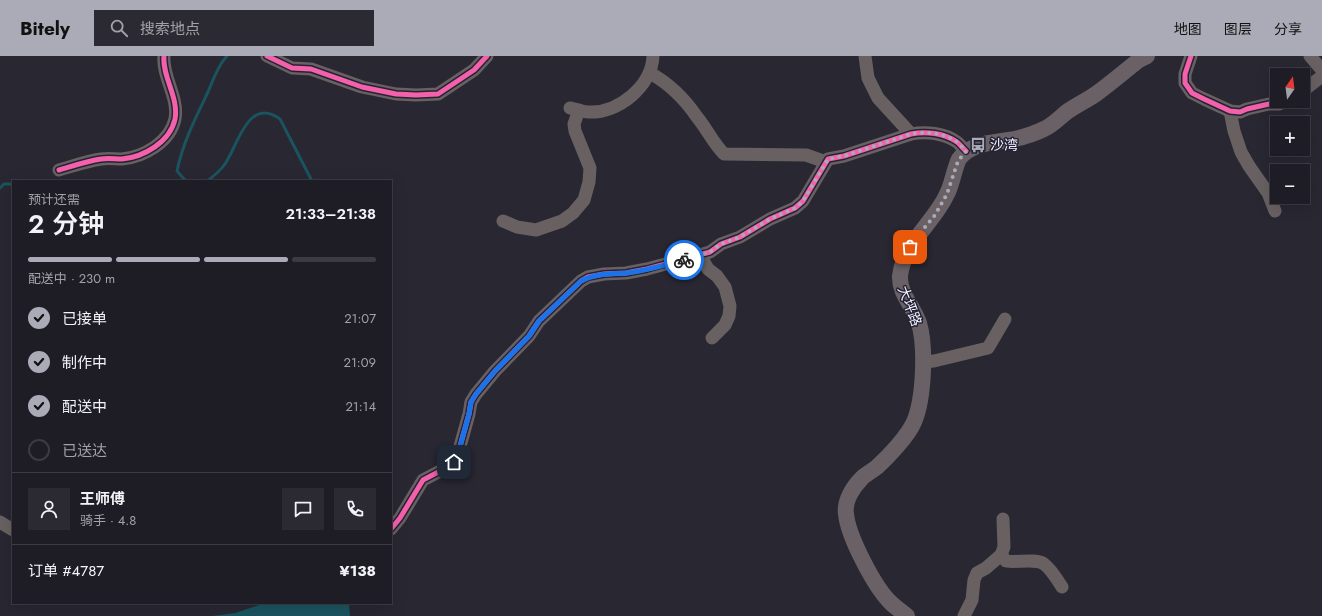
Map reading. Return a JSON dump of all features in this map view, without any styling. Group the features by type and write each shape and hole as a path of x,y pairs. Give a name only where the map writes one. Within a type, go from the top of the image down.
{"main road":[{"path":"966,151 978,145 1010,140 1045,129 1069,110 1095,95 1146,56"},
{"name":"大坪路","path":"907,616 890,602 878,587 855,543 848,527 845,512 847,500 854,486 863,477 876,468 894,450 914,423 921,392 922,342 919,324 912,307 902,291 900,277 905,256 916,238 935,215 947,194 958,161 966,151"}],"street":[{"path":"59,170 102,158 133,157 150,150 162,142 170,131 175,119 174,105 164,56"},
{"path":"267,56 292,68 311,69 362,87 396,94 416,95 438,94 474,70 488,56"},
{"path":"503,221 517,227 536,230 562,221 573,213 584,200 590,168 575,131 574,109 588,112 603,111 620,104 632,96 642,86 650,73 653,56"},
{"path":"865,56 868,78 878,98 911,134"},
{"path":"1191,56 1185,74 1185,83 1192,93 1230,111 1240,112 1270,104"},
{"path":"1310,56 1322,70"},
{"path":"650,73 664,81 675,90 697,116 724,154 806,155 826,162"},
{"path":"1310,85 1322,76"},
{"path":"1230,111 1234,131 1241,152 1268,193 1275,211"},
{"path":"392,528 400,518 423,480 454,462 459,450 471,402 476,394 495,371 529,336 539,321 581,281 588,277 604,274 647,270 710,252 721,244 740,237 770,219 795,208 803,201 828,159 844,156 911,134 922,132 933,133 957,142 966,151"},
{"path":"700,255 708,269 717,276 725,287 730,306 729,316 725,325 712,338"},
{"path":"922,362 934,361 988,348 1004,318"},
{"path":"964,616 972,600 974,580 977,573 986,568 1001,555 1004,547 1003,519"},
{"path":"0,522 12,529"},
{"path":"1001,555 1006,562 1036,561 1044,563 1062,587"}],"water":[{"path":"262,604 349,604 350,616 212,616 235,613"}],"waterway":[{"path":"186,180 177,171 183,150 190,130 216,73 227,56"},
{"path":"208,180 225,164 245,126 252,118 260,114 269,114 280,119 311,180"},
{"path":"0,188 4,184 12,184"}],"cycle path":[{"path":"59,170 96,160 130,158 147,152 168,135 175,119 176,111 173,95 165,72 164,56"},
{"path":"267,56 292,68 311,69 362,87 396,94 416,95 438,94 474,70 487,56"},
{"path":"1191,56 1185,74 1185,83 1192,93 1230,111 1240,112 1270,104"},
{"path":"392,528 400,518 423,480 454,462 459,450 471,402 476,394 495,371 529,336 539,321 581,281 588,277 604,274 626,273 647,269 710,252 721,244 740,237 770,219 795,208 803,201 828,159 844,156 911,134 923,133 941,135 952,139 966,151"}],"way so far":[{"path":"684,260 710,252 721,244 740,237 770,219 795,208 803,201 823,165 828,159 844,156 911,134 922,132 933,133 957,142 966,151 958,161 947,194 935,215 910,247"}],"place":[{"name":"沙湾","path":"978,145"}],"route":[{"path":"454,462 459,450 471,402 476,394 495,371 529,336 539,321 581,281 588,277 647,270 684,260"}]}
